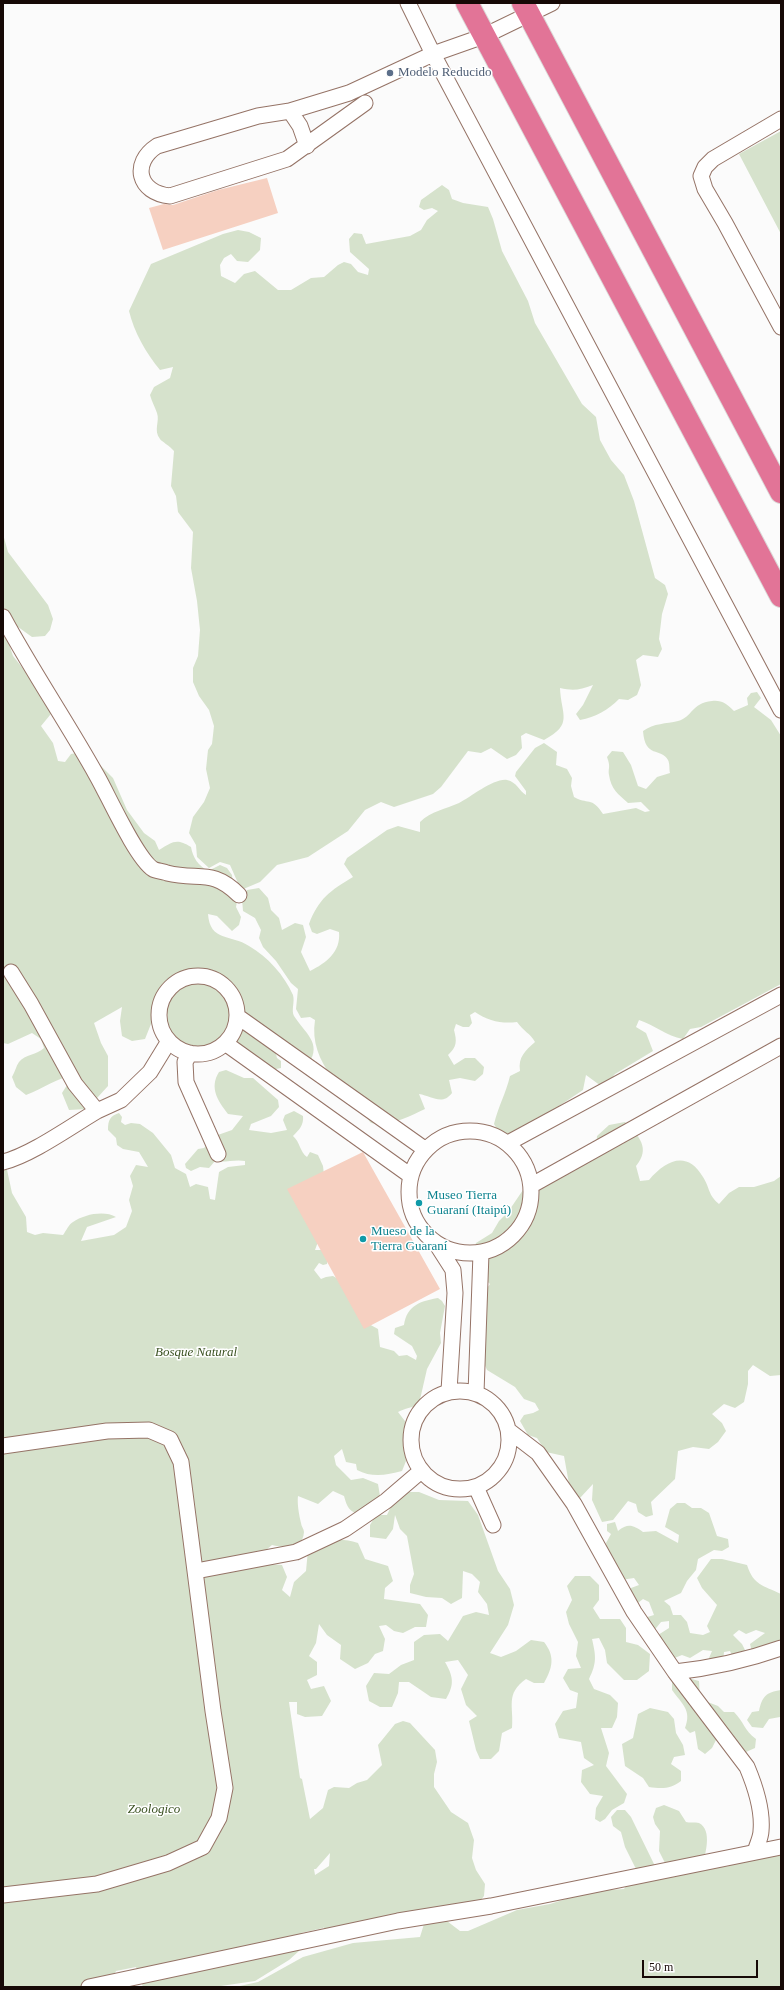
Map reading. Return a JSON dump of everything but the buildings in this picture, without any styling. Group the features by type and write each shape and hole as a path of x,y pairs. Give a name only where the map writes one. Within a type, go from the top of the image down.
{"highway":[{"path":"467,3 781,596"},
{"path":"526,9 781,492"}],"lane":[{"path":"408,3 433,54 781,710"},
{"path":"365,103 287,159 170,196 158,195 149,190 143,182 142,165 145,156 157,146 258,116 290,111 349,93 433,54 484,36 526,9 552,3"},
{"path":"290,111 300,126 307,146"},
{"path":"781,119 713,159 705,167 701,176 705,189 781,327"},
{"path":"3,617 144,860 153,869 174,874 213,877 222,880 239,895"},
{"path":"11,972 31,1004 75,1084 96,1112"},
{"path":"197,976 209,977 220,983 230,992 235,1003 237,1016 234,1030 225,1043 209,1052 190,1053 178,1048 169,1041 161,1025 160,1006 165,994 173,985 184,978 197,976"},
{"path":"508,1143 781,995"},
{"path":"237,1016 426,1150"},
{"path":"3,1162 13,1160 96,1112 121,1100 150,1072 169,1041"},
{"path":"225,1043 411,1176"},
{"path":"532,1185 781,1046"},
{"path":"190,1053 185,1062 186,1082 218,1154"},
{"path":"437,1245 458,1253 481,1253 499,1247 514,1236 525,1221 532,1204 532,1185 525,1164 520,1155 508,1143 492,1134 475,1131 457,1132 440,1139 426,1150 416,1162 411,1176 408,1196 412,1215 422,1232 437,1245 453,1270 455,1293 449,1391"},
{"path":"476,1393 481,1253"},
{"path":"463,1390 476,1393 490,1400 501,1411 510,1440 507,1455 501,1468 490,1479 476,1486 461,1489 446,1488 432,1481 421,1471 412,1457 410,1440 412,1423 421,1409 434,1397 449,1391 463,1390"},
{"path":"3,1446 107,1431 148,1430 170,1439 181,1462 213,1711 225,1788 219,1818 203,1847 168,1863 97,1884 3,1895"},
{"path":"508,1430 538,1453 574,1504 634,1612 675,1672 747,1768 753,1781 760,1813 761,1831 755,1852"},
{"path":"196,1571 296,1552 345,1529 386,1501 421,1471"},
{"path":"476,1486 493,1525"},
{"path":"675,1672 752,1658 781,1648"},
{"path":"89,1987 398,1921 491,1906 781,1847"}],"green space":[{"path":"781,131 781,234 739,154"},
{"path":"442,185 449,190 452,199 463,203 488,207 502,251 528,301 535,323 582,404 596,417 600,440 611,460 624,475 634,501 655,578 665,585 668,594 662,614 659,639 662,649 658,657 643,655 636,660 641,685 637,695 628,700 619,699 601,712 580,720 576,714 583,705 593,685 576,690 560,688 564,718 563,724 559,729 544,740 526,733 521,736 522,748 516,755 507,759 491,748 481,753 468,751 441,787 433,794 394,807 381,802 365,810 348,831 308,857 277,865 260,882 241,890 230,865 220,862 209,868 197,857 196,845 189,833 193,817 204,802 210,788 206,769 208,750 212,744 214,726 209,710 199,696 193,682 193,668 198,656 200,630 191,568 193,532 178,512 176,496 171,486 174,451 158,436 158,416 150,395 154,387 170,378 173,367 160,370 141,342 129,311 151,264 223,234 238,230 249,232 261,238 260,250 248,262 237,261 231,254 224,258 220,265 221,276 235,283 244,274 255,271 278,290 291,290 311,278 324,277 344,262 351,264 358,272 368,275 369,269 350,252 349,239 354,233 362,234 366,244 410,236 421,230 427,220 438,211 432,208 424,210 419,207 421,200"},
{"path":"3,534 8,552 48,605 53,619 50,630 45,636 32,637 7,619 3,612"},
{"path":"3,635 8,641 13,656 25,671 32,671 55,694 71,718 79,740 55,709 41,726 53,743 58,761 65,762 71,754 82,752 98,763 113,778 127,810 144,833 155,841 159,850 175,842 186,844 191,847 196,861 208,871 220,865 227,868 232,875 233,885 238,896 236,907 241,917 239,925 232,931 217,916 208,914 210,923 217,933 242,942 263,955 285,980 293,995 294,1016 307,1033 313,1044 313,1056 309,1063 275,1050 277,1058 281,1061 281,1068 271,1070 228,1039 214,1050 181,1054 172,1051 165,1040 168,1022 167,1011 153,1019 145,1039 132,1041 122,1036 120,1021 122,1007 94,1023 101,1043 108,1056 108,1086 87,1109 69,1110 62,1093 69,1082 79,1077 59,1080 26,1095 16,1087 12,1077 19,1062 24,1057 44,1048 41,1039 32,1033 8,1044 3,1043"},
{"path":"757,692 761,698 754,707 771,720 781,736 781,984 701,1027 690,1029 683,1039 677,1038 639,1020 636,1027 646,1033 653,1051 615,1074 609,1081 601,1086 586,1075 583,1090 538,1120 525,1125 512,1135 501,1132 494,1124 510,1076 520,1071 521,1058 525,1051 535,1042 517,1022 506,1023 495,1021 485,1018 475,1012 470,1015 472,1023 469,1027 463,1027 456,1024 454,1030 456,1044 448,1055 454,1065 465,1058 475,1058 484,1067 483,1074 475,1081 460,1078 449,1080 452,1093 448,1097 441,1100 419,1094 425,1109 412,1115 385,1124 371,1123 331,1076 323,1064 317,1050 314,1036 315,1020 310,1017 301,1018 296,1009 298,989 291,983 276,961 263,947 259,938 261,930 255,918 243,911 242,899 247,890 259,888 268,898 271,910 279,918 282,930 295,923 303,925 306,937 301,952 310,971 322,964 331,956 338,945 339,939 339,932 330,929 317,934 312,932 309,924 313,915 321,901 326,896 353,877 344,864 347,858 387,830 398,826 420,832 420,822 424,818 459,803 489,785 502,780 510,781 526,795 526,791 515,776 516,772 535,748 544,743 557,752 556,765 567,769 572,778 571,786 574,797 596,805 603,814 636,808 645,812 650,811 641,802 628,803 613,788 610,780 609,763 607,757 612,751 623,752 631,765 638,786 646,789 657,777 670,773 668,760 665,756 647,746 644,740 643,731 656,725 683,719 696,707 705,702 722,702 727,704 734,711 748,705 747,698 751,693"},
{"path":"226,1070 244,1078 253,1078 278,1100 279,1107 271,1116 251,1124 249,1130 271,1133 287,1130 283,1120 285,1115 294,1111 303,1116 302,1125 293,1136 307,1157 310,1152 318,1155 323,1166 324,1175 319,1239 315,1250 323,1250 328,1258 327,1264 323,1265 319,1263 314,1270 321,1279 333,1276 349,1285 367,1323 378,1329 380,1347 394,1351 399,1356 407,1355 416,1360 417,1356 412,1346 394,1334 395,1328 404,1325 408,1313 416,1305 438,1298 445,1306 440,1333 441,1343 427,1369 419,1404 398,1412 408,1425 405,1444 406,1461 402,1471 380,1475 363,1473 357,1470 356,1464 346,1462 342,1449 334,1456 336,1465 351,1480 363,1478 378,1484 380,1496 361,1515 351,1511 344,1496 333,1491 318,1504 298,1496 299,1513 304,1531 303,1538 297,1545 282,1547 272,1545 266,1550 268,1564 282,1565 287,1577 282,1590 290,1597 294,1582 306,1571 308,1550 332,1540 344,1540 358,1543 365,1559 388,1566 393,1581 385,1588 384,1599 420,1604 428,1615 426,1627 415,1627 403,1633 394,1631 386,1625 379,1626 385,1639 383,1651 375,1654 368,1663 355,1669 340,1659 341,1645 327,1635 319,1624 316,1643 309,1656 317,1662 317,1675 307,1680 311,1689 324,1686 331,1701 322,1716 305,1717 297,1714 297,1702 289,1702 300,1778 302,1779 310,1819 323,1808 328,1790 334,1787 349,1788 357,1783 367,1780 382,1765 378,1745 395,1724 403,1721 410,1723 435,1750 437,1762 434,1774 434,1787 451,1812 468,1823 474,1840 472,1858 476,1870 485,1884 484,1896 470,1914 327,1932 323,1927 301,1933 303,1939 299,1951 289,1960 255,1981 214,1987 143,1987 136,1967 116,1971 113,1977 112,1987 3,1987 3,1151 12,1193 26,1217 27,1232 35,1235 43,1233 63,1235 69,1226 78,1219 100,1213 116,1217 87,1227 81,1241 114,1235 126,1227 132,1211 129,1200 133,1186 130,1176 136,1165 148,1167 139,1152 123,1149 117,1145 116,1138 108,1130 110,1119 119,1113 122,1117 121,1122 125,1125 131,1123 140,1124 153,1133 171,1155 175,1168 186,1174 190,1187 196,1184 208,1187 210,1199 215,1200 219,1172 228,1167 245,1165 245,1161 215,1161 209,1168 200,1167 191,1171 186,1168 185,1164 198,1149 204,1148 215,1136 232,1130 243,1116 228,1114 218,1099 215,1083 219,1072","holes":["330,1853 329,1866 315,1875 314,1869 316,1869"]},
{"path":"625,1122 639,1137 643,1148 643,1154 636,1166 640,1181 649,1180 662,1167 669,1163 683,1161 690,1163 703,1177 713,1198 719,1204 729,1193 739,1187 754,1187 774,1181 781,1176 781,1375 770,1376 753,1365 748,1371 748,1384 744,1402 735,1408 724,1404 712,1414 722,1423 726,1431 718,1442 709,1449 693,1447 678,1451 675,1479 651,1502 653,1515 646,1517 638,1512 636,1504 628,1501 613,1520 602,1522 592,1500 593,1484 580,1498 569,1484 564,1456 546,1452 537,1438 528,1435 520,1421 524,1415 539,1410 535,1403 524,1399 515,1387 487,1370 483,1361 482,1295 490,1284 476,1270 473,1257 476,1243 492,1233 499,1221 508,1212 525,1187 539,1172 589,1156 596,1146 597,1136 609,1125"},
{"path":"406,1492 419,1492 439,1500 468,1501 478,1515 498,1571 510,1589 514,1605 508,1625 490,1653 501,1657 516,1651 531,1640 544,1642 550,1652 552,1662 544,1683 534,1683 526,1679 515,1690 512,1701 512,1728 502,1733 499,1751 491,1759 480,1759 476,1750 469,1721 477,1716 466,1705 461,1689 468,1675 458,1660 445,1662 452,1680 451,1689 446,1699 431,1697 409,1682 399,1682 398,1693 392,1707 380,1707 369,1701 366,1686 374,1673 389,1674 401,1665 414,1660 414,1642 424,1635 440,1634 448,1641 463,1616 476,1612 489,1615 487,1604 478,1592 480,1582 472,1574 463,1571 462,1598 451,1604 442,1598 426,1597 410,1593 410,1585 414,1574 407,1536 400,1529 395,1515 393,1529 386,1539 370,1537 370,1525 376,1515 387,1515 392,1504"},
{"path":"677,1503 685,1503 692,1508 701,1508 709,1513 717,1536 728,1539 729,1547 722,1551 714,1550 698,1559 696,1570 687,1581 681,1593 664,1601 670,1606 673,1615 681,1615 687,1622 690,1633 703,1635 710,1632 707,1626 717,1605 702,1588 697,1578 711,1559 722,1559 747,1565 756,1581 781,1594 781,1658 777,1654 752,1652 750,1644 765,1633 756,1630 746,1634 739,1630 733,1635 742,1644 746,1652 733,1658 730,1651 724,1652 723,1662 714,1663 709,1658 712,1651 703,1650 690,1658 682,1655 672,1659 658,1635 669,1628 669,1621 661,1622 653,1632 644,1618 654,1615 649,1602 643,1599 638,1603 631,1598 631,1588 639,1585 634,1578 621,1580 608,1553 606,1543 611,1534 607,1531 607,1524 615,1522 618,1531 630,1526 643,1532 656,1531 678,1543 679,1535 665,1527 670,1509"},
{"path":"575,1576 590,1576 599,1585 599,1600 593,1608 600,1619 620,1619 626,1628 626,1642 638,1645 650,1654 649,1671 637,1680 624,1680 607,1663 605,1650 599,1638 592,1639 595,1659 589,1679 594,1689 610,1695 618,1703 617,1717 612,1728 601,1728 609,1753 606,1766 627,1794 624,1803 612,1810 605,1819 600,1822 595,1819 596,1808 603,1796 590,1794 581,1782 582,1770 594,1765 584,1758 581,1742 559,1738 555,1724 563,1711 576,1708 578,1693 570,1690 563,1678 568,1669 581,1668 576,1656 578,1642 569,1624 566,1612 572,1600 567,1586"},
{"path":"688,1678 699,1681 700,1699 718,1706 724,1712 734,1712 756,1739 755,1748 746,1752 737,1752 718,1736 712,1748 705,1754 698,1749 695,1731 690,1733 685,1728 687,1722 687,1712 672,1690 672,1679"},
{"path":"781,1690 780,1717 769,1719 763,1728 752,1727 747,1720 752,1712 759,1711 763,1699 768,1694"},
{"path":"650,1708 668,1712 674,1719 676,1733 683,1745 685,1755 674,1757 671,1764 681,1771 681,1781 670,1787 649,1787 643,1778 625,1766 622,1744 633,1738 638,1714"},
{"path":"664,1805 679,1811 686,1822 699,1823 703,1826 706,1831 707,1843 702,1866 710,1868 729,1866 739,1859 781,1846 781,1987 235,1987 258,1982 303,1957 353,1943 420,1937 424,1924 443,1918 460,1931 468,1931 517,1910 550,1904 591,1891 624,1889 630,1879 640,1874 625,1847 621,1832 613,1826 611,1817 617,1810 625,1810 631,1817 654,1864 662,1870 667,1867 659,1851 660,1831 655,1824 653,1817 656,1808"}],"place":[{"name":"Modelo Reducido","path":"390,73"},
{"name":"Museo Tierra Guaraní (Itaipú)","path":"419,1203"},
{"name":"Mueso de la Tierra Guaraní","path":"363,1239"}],"park label":[{"name":"Bosque Natural","path":"196,1353"},
{"name":"Zoologico","path":"154,1810"}]}
